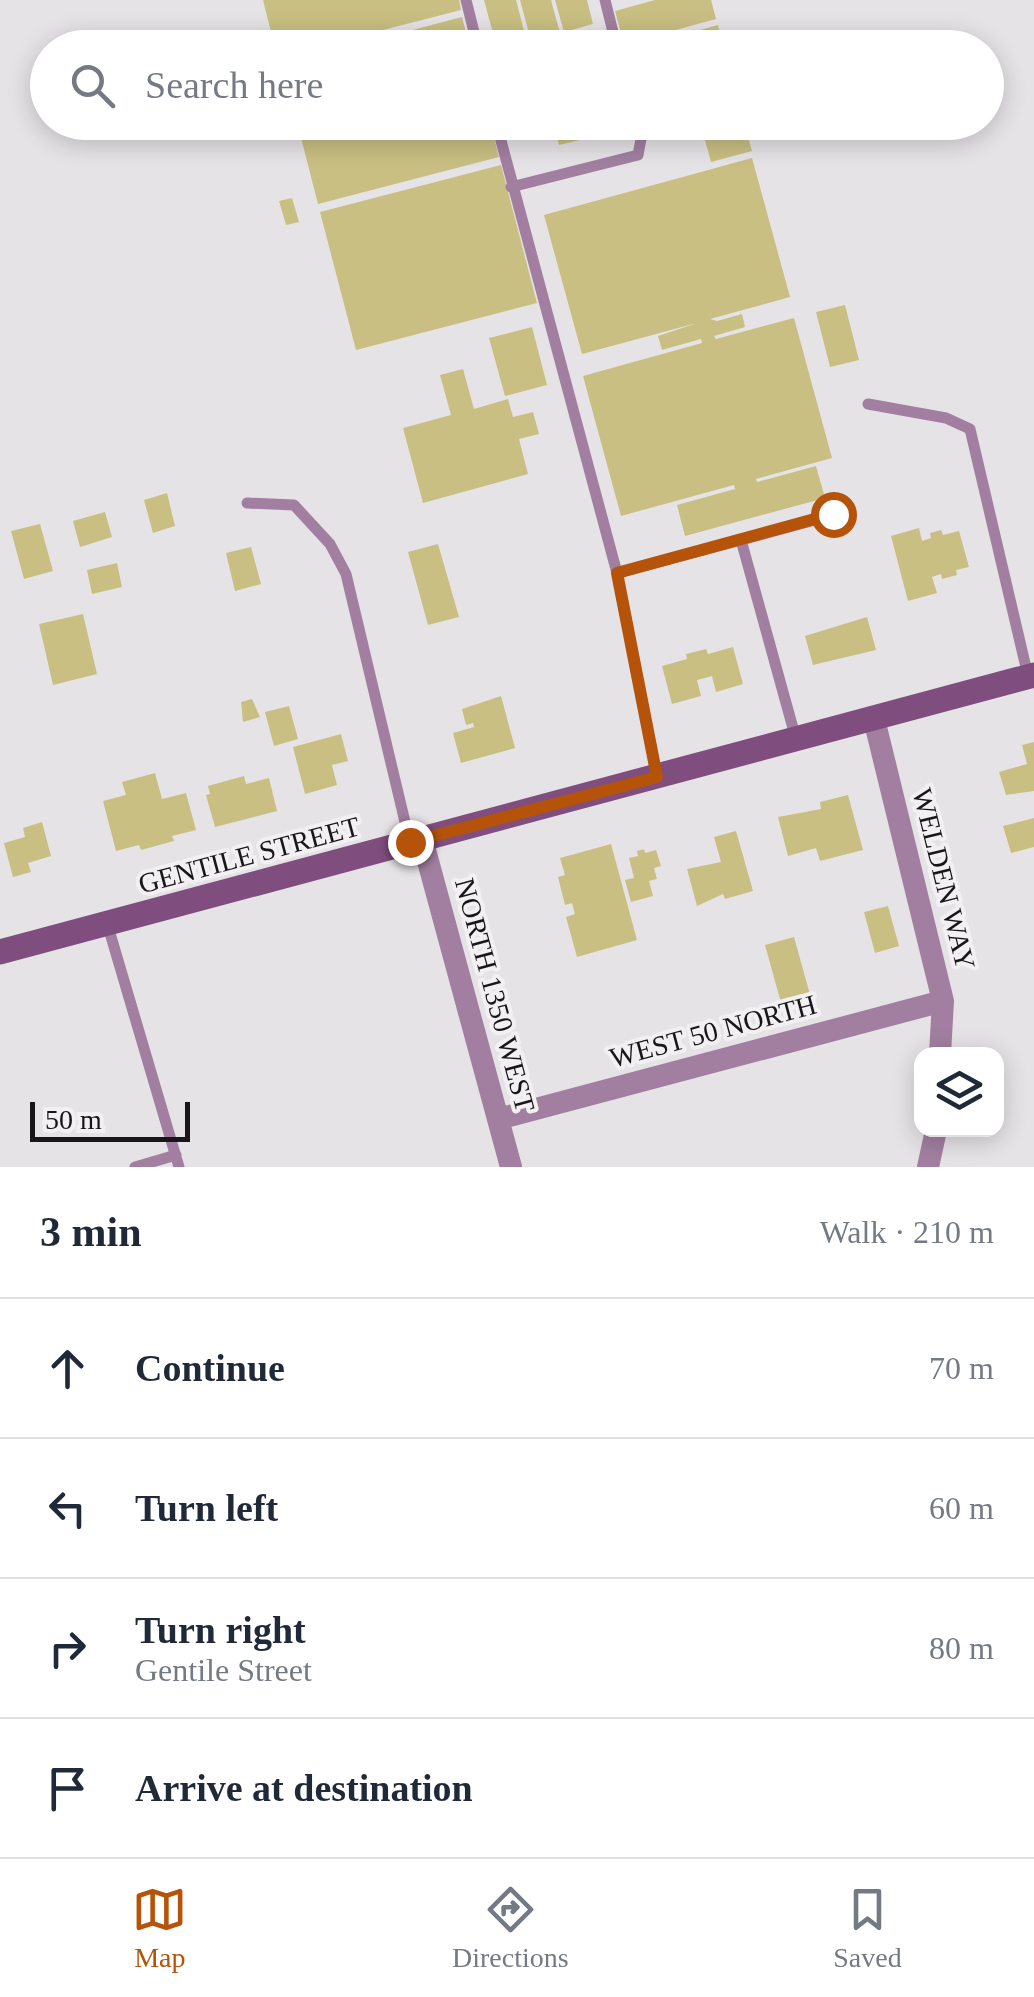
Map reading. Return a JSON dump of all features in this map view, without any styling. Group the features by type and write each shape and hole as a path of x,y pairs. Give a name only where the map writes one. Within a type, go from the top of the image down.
{"main road":[{"name":"GENTILE STREET","path":"0,952 1031,676"}],"street":[{"name":"WELDEN WAY","path":"874,719 943,1001 940,1047"},
{"name":"NORTH 1350 WEST","path":"416,841 511,1167"},
{"name":"WEST 50 NORTH","path":"498,1120 943,1001"},
{"path":"928,1167 934,1137"}],"lane":[{"path":"466,0 474,30"},
{"path":"605,0 612,30"},
{"path":"500,140 617,573 657,777"},
{"path":"511,186 638,155 641,140"},
{"path":"868,404 946,418 970,429 1031,676"},
{"path":"247,503 294,504 330,544 346,574 416,841"},
{"path":"617,573 833,514"},
{"path":"740,540 796,740"},
{"path":"107,923 178,1161 135,1167"}],"building":[{"path":"263,0 459,0 461,10 383,30 270,30"},
{"path":"484,0 516,0 524,30 492,30"},
{"path":"520,0 551,0 559,30 528,30"},
{"path":"555,0 587,0 593,24 563,30"},
{"path":"655,0 711,0 716,19 676,30 620,30 615,11"},
{"path":"462,17 465,30 413,30"},
{"path":"302,140 495,140 499,157 318,204"},
{"path":"705,140 749,140 752,151 711,162"},
{"path":"752,158 790,297 710,319 717,321 742,314 745,327 714,336 716,339 794,318 832,458 756,479 757,482 816,466 825,498 685,536 677,505 735,489 734,485 621,516 583,376 702,343 701,339 662,350 658,336 697,323 582,354 544,215"},
{"path":"501,165 537,303 356,350 320,212"},
{"path":"292,198 299,222 286,225 279,201"},
{"path":"845,305 859,360 830,367 816,312"},
{"path":"532,327 547,385 505,396 489,338"},
{"path":"463,369 474,409 508,399 513,417 533,412 539,434 519,439 528,474 423,503 403,428 451,415 440,375"},
{"path":"167,493 175,526 153,533 144,500"},
{"path":"105,512 112,537 80,547 73,521"},
{"path":"40,524 53,571 24,579 11,531"},
{"path":"919,528 922,541 941,530 943,535 959,531 969,567 956,570 957,575 932,577 937,593 908,601 891,536"},
{"path":"438,544 459,617 428,625 408,552"},
{"path":"251,547 261,584 235,591 226,553"},
{"path":"117,563 122,587 92,594 87,570"},
{"path":"83,614 97,674 53,685 39,624"},
{"path":"867,617 876,650 813,665 805,636"},
{"path":"733,647 743,684 716,692 712,676 697,680 701,696 672,704 662,666 687,659 686,654 706,649 708,654"},
{"path":"501,696 515,748 461,763 453,733 474,727 473,723 466,725 462,709"},
{"path":"252,699 260,717 243,722 241,702"},
{"path":"289,706 298,739 274,746 265,712"},
{"path":"341,734 348,761 332,765 337,785 305,794 293,747"},
{"path":"1034,742 1034,791 1006,795 999,772 1027,764 1022,745"},
{"path":"155,773 162,799 186,793 196,830 141,850 139,845 116,851 103,801 126,795 122,782"},
{"path":"244,776 246,784 269,778 277,811 215,827 206,795 210,794 208,786"},
{"path":"848,795 863,850 820,861 816,848 788,856 778,817 821,809 820,802"},
{"path":"1034,818 1034,847 1011,853 1003,826"},
{"path":"42,822 51,856 28,863 31,872 13,877 4,843 25,837 23,828"},
{"path":"736,831 753,891 725,899 723,894 697,906 687,869 721,862 714,837"},
{"path":"611,844 637,940 577,957 566,917 575,914 572,903 565,905 558,877 565,875 560,858"},
{"path":"644,849 645,853 656,850 661,866 654,868 657,879 649,881 653,896 631,902 625,880 634,878 629,858"},
{"path":"888,906 899,946 875,953 864,912"},
{"path":"794,937 812,1002 783,1010 765,945"}],"route":[{"path":"410,842 657,777 617,573 833,514"}]}
